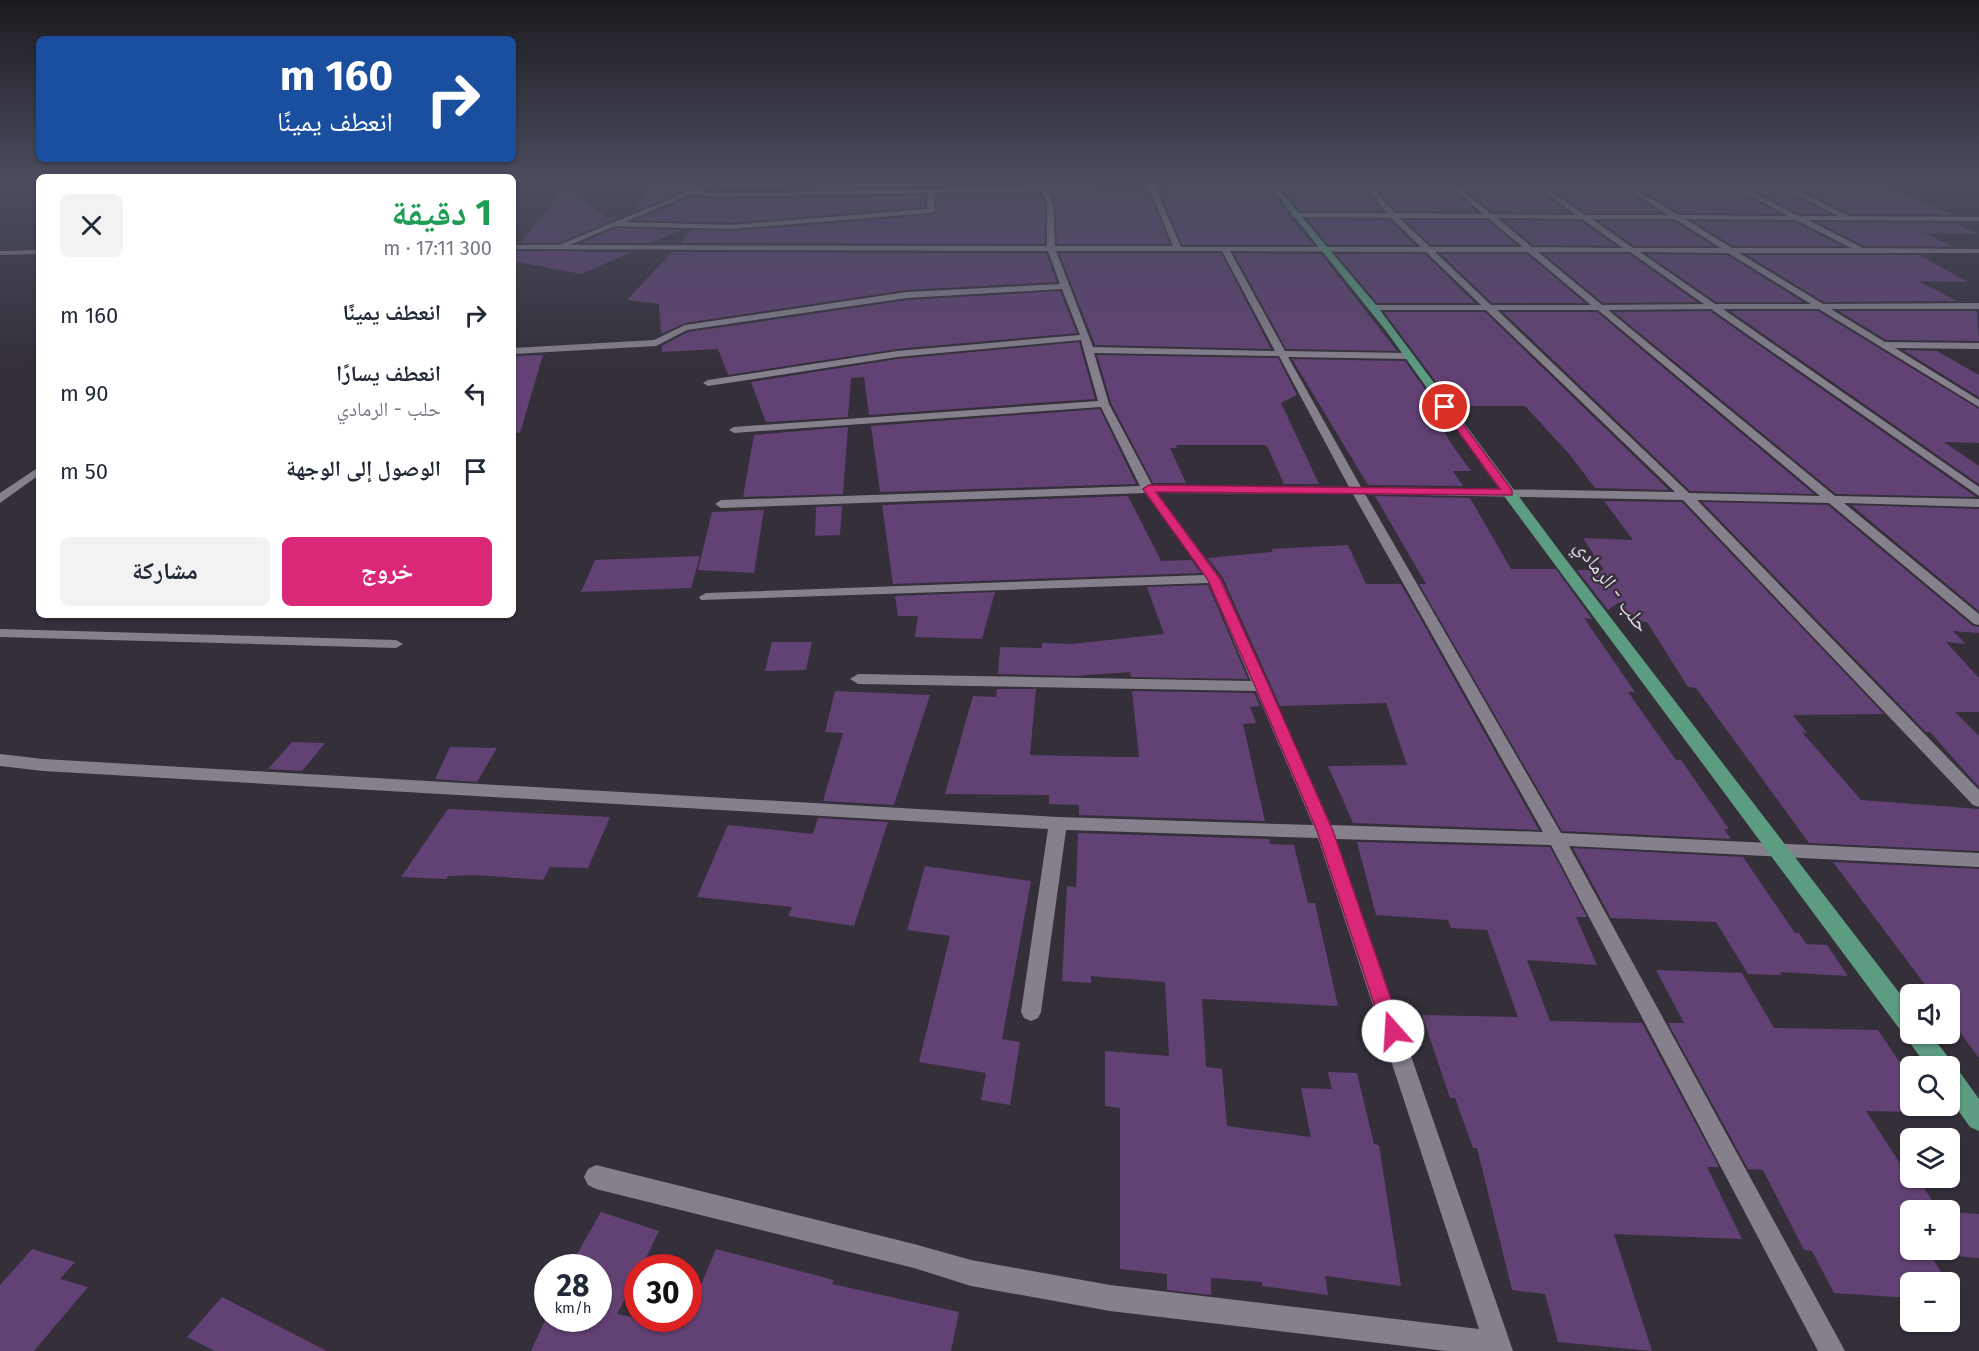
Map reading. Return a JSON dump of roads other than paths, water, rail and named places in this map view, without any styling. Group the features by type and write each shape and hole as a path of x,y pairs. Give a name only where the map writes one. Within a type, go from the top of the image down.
{"highway":[{"name":"حلب - الرمادي","path":"1320,243 1374,308 1508,492 1782,851 1900,1011"},
{"path":"1924,1044 1933,1056"},
{"path":"1960,1093 1979,1119"}],"street":[{"path":"557,247 567,243"},
{"path":"596,1177 914,1256 970,1273 1110,1298 1499,1347 1325,831 1214,579 1149,489 1104,404 1051,243"},
{"path":"1175,243 1178,249"},
{"path":"1422,243 1687,497 1979,801"},
{"path":"1522,243 1979,621"},
{"path":"1622,243 1979,492"},
{"path":"1718,243 1978,403"},
{"path":"1846,243 1861,251"},
{"path":"516,247 1979,251"},
{"path":"1225,250 1357,491 1556,839 1832,1351"},
{"path":"0,253 36,252"},
{"path":"516,351 656,343 685,328 908,295 1066,286"},
{"path":"1374,308 1979,306"},
{"path":"708,383 897,354 1086,344 1408,356"},
{"path":"1883,345 1979,346"},
{"path":"734,430 1104,404"},
{"path":"0,499 36,473"},
{"path":"721,504 1149,489 1508,492 1979,503"},
{"path":"706,597 1214,579"},
{"path":"0,633 396,644"},
{"path":"858,679 1262,686"},
{"path":"0,760 55,766 1058,823 1556,839 1979,860"},
{"path":"1031,1012 1058,823"}]}
